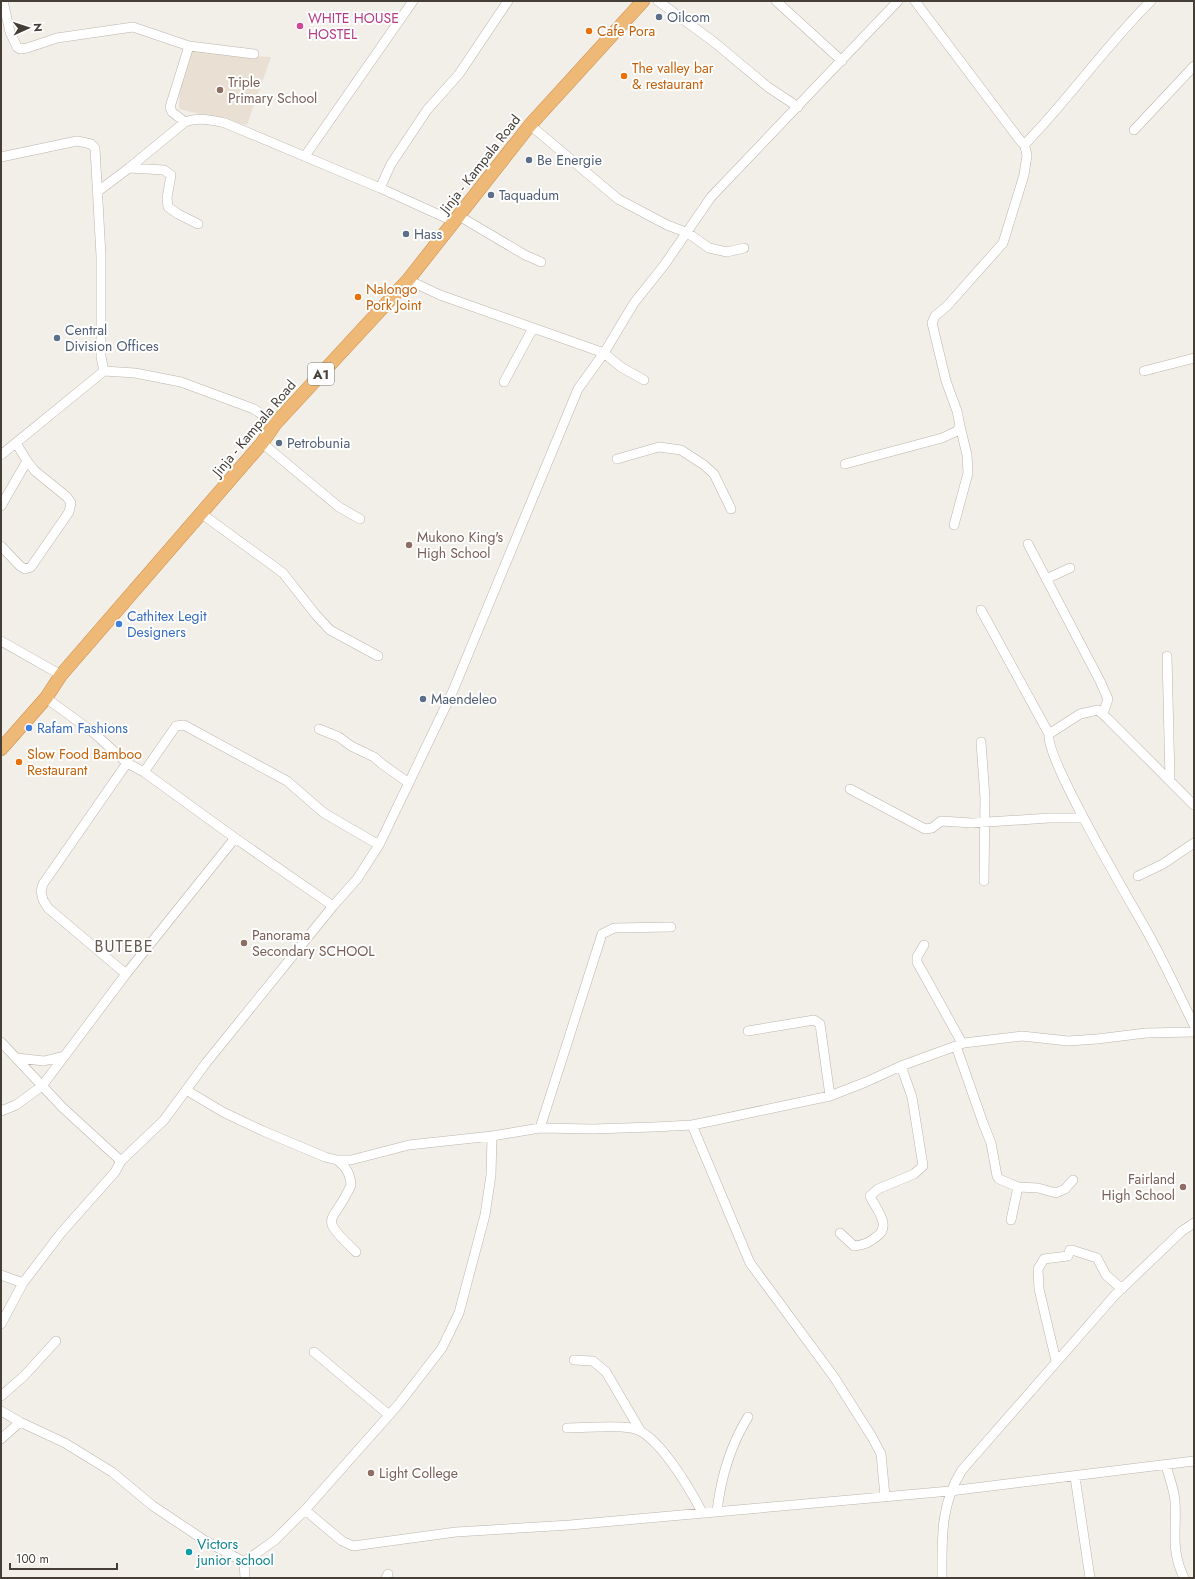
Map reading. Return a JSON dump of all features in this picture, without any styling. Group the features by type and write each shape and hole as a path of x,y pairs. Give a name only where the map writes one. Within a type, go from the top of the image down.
{"highway":[{"name":"Jinja - Kampala Road","path":"1,749 46,698 61,675 262,443 275,424 408,280 530,125 638,2"}],"street":[{"path":"3,1 10,32 17,47 20,49 57,38 133,27 189,46 254,54"},
{"path":"306,156 413,1"},
{"path":"380,188 391,164 427,110 459,74 508,1"},
{"path":"658,1 714,42 768,87 798,107"},
{"path":"776,1 842,61"},
{"path":"1,1324 23,1283 60,1233 115,1172 121,1162 164,1120 186,1090 333,906 357,879 379,845 455,685 578,389 604,353 634,303 688,233 711,197 898,1"},
{"path":"915,1 1022,143 1024,143 1027,155 1024,175 1003,243 947,306 935,316 932,323 946,381 957,411 967,455 968,473 954,525"},
{"path":"1024,143 1040,128 1091,65 1151,1"},
{"path":"185,122 172,112 170,107 189,46"},
{"path":"1134,130 1194,66"},
{"path":"97,192 185,122 203,119 225,123 457,219 524,255 541,262"},
{"path":"530,125 618,199 667,225 688,233 709,248 727,252 744,248"},
{"path":"1,157 77,141 91,144 96,154 101,256 101,357 104,371"},
{"path":"129,168 164,170 169,172 171,175 167,198 168,207 198,224"},
{"path":"408,280 440,295 604,353 624,369 644,380"},
{"path":"504,382 533,328"},
{"path":"1144,371 1194,358"},
{"path":"1,455 104,371 135,373 181,382 254,409 275,424"},
{"path":"845,464 942,438 957,431 960,426"},
{"path":"1,546 20,566 25,569 31,567 70,512 71,503 67,497 35,471 16,443"},
{"path":"262,443 339,507 360,519"},
{"path":"617,459 659,447 681,450 704,465 714,474 731,509"},
{"path":"1,506 27,461"},
{"path":"202,514 283,573 316,615 330,630 378,656"},
{"path":"1028,544 1108,699 1103,714"},
{"path":"1046,579 1070,568"},
{"path":"981,610 1048,734 1048,739 1054,755 1084,818 1150,936 1194,1025"},
{"path":"1,641 61,675"},
{"path":"1167,656 1170,780"},
{"path":"46,698 94,733 128,763 144,772 235,838 333,906"},
{"path":"1048,734 1080,714 1098,710 1194,805"},
{"path":"144,772 176,726 184,726 287,781 324,814 379,845"},
{"path":"319,729 339,737 351,746 374,757 409,783"},
{"path":"981,742 984,822 984,881"},
{"path":"126,974 48,908 43,900 41,891 43,884 57,863 128,763"},
{"path":"850,790 925,829 932,828 941,822 984,822 1049,818 1084,818"},
{"path":"1,1111 16,1105 42,1086 126,974 235,838"},
{"path":"1138,876 1163,864 1194,843"},
{"path":"540,1128 602,934 614,928 671,927"},
{"path":"924,945 917,957 917,962 959,1044 983,1124 991,1143 997,1176 999,1179 1018,1186 1056,1193 1065,1189 1073,1180"},
{"path":"748,1031 814,1020 817,1021 821,1030 830,1096"},
{"path":"186,1090 223,1112 263,1131 325,1157 337,1160 358,1158 409,1145 492,1136 540,1128 593,1129 692,1125 830,1096 901,1066 959,1044 1022,1036 1068,1041 1146,1033 1194,1032"},
{"path":"1,1042 42,1086 121,1162"},
{"path":"17,1058 44,1061 64,1056"},
{"path":"840,1233 854,1246 865,1245 880,1235 884,1222 870,1196 878,1189 914,1174 923,1166 912,1097 901,1066"},
{"path":"692,1125 750,1263 834,1377 881,1454 885,1496"},
{"path":"244,1562 275,1540 305,1510 389,1414 442,1348 459,1313 485,1215 491,1175 492,1136"},
{"path":"337,1160 345,1166 349,1173 351,1185 332,1216 331,1223 333,1229 356,1252"},
{"path":"1011,1220 1018,1186"},
{"path":"942,1578 945,1511 950,1491 962,1470 1056,1361 1122,1289 1182,1231 1194,1223"},
{"path":"1056,1361 1039,1289 1038,1270 1044,1259 1068,1256 1070,1250 1092,1255 1097,1258 1106,1275 1122,1289"},
{"path":"1,1275 23,1283"},
{"path":"1,1396 24,1376 56,1341"},
{"path":"314,1352 389,1414"},
{"path":"574,1360 593,1361 606,1372 640,1430 663,1452 679,1472 702,1512"},
{"path":"1,1411 20,1422 65,1443 112,1472 153,1506 204,1540 244,1562"},
{"path":"717,1511 723,1475 729,1455 748,1418"},
{"path":"1,1439 20,1422"},
{"path":"567,1428 632,1428 640,1430"},
{"path":"305,1510 342,1542 352,1546 456,1532 570,1526 702,1512 950,1491 1075,1477 1194,1461"},
{"path":"1166,1465 1174,1492 1174,1541 1184,1578"},
{"path":"1075,1477 1090,1578"},
{"path":"244,1562 245,1578"}],"shaded area":[{"name":"Triple Primary School","path":"196,49 232,55 271,57 247,125 179,109 180,78 185,55"}],"place":[{"name":"Oilcom","path":"659,17"},
{"name":"WHITE HOUSE HOSTEL","path":"300,26"},
{"name":"Cafe Pora","path":"589,31"},
{"name":"The valley bar & restaurant","path":"624,76"},
{"name":"Triple Primary School","path":"220,90"},
{"name":"Be Energie","path":"529,160"},
{"name":"Taquadum","path":"491,195"},
{"name":"Hass","path":"406,234"},
{"name":"Nalongo Pork Joint","path":"358,297"},
{"name":"Central Division Offices","path":"57,338"},
{"name":"Petrobunia","path":"279,443"},
{"name":"Mukono King's High School","path":"409,545"},
{"name":"Cathitex Legit Designers","path":"119,624"},
{"name":"Maendeleo","path":"423,699"},
{"name":"Rafam Fashions","path":"29,728"},
{"name":"Slow Food Bamboo Restaurant","path":"19,762"},
{"name":"Panorama Secondary SCHOOL","path":"244,943"},
{"name":"Fairland High School","path":"1183,1187"},
{"name":"Light College","path":"371,1473"},
{"name":"Victors junior school","path":"189,1552"}],"district":[{"name":"BUTEBE","path":"124,946"}]}
